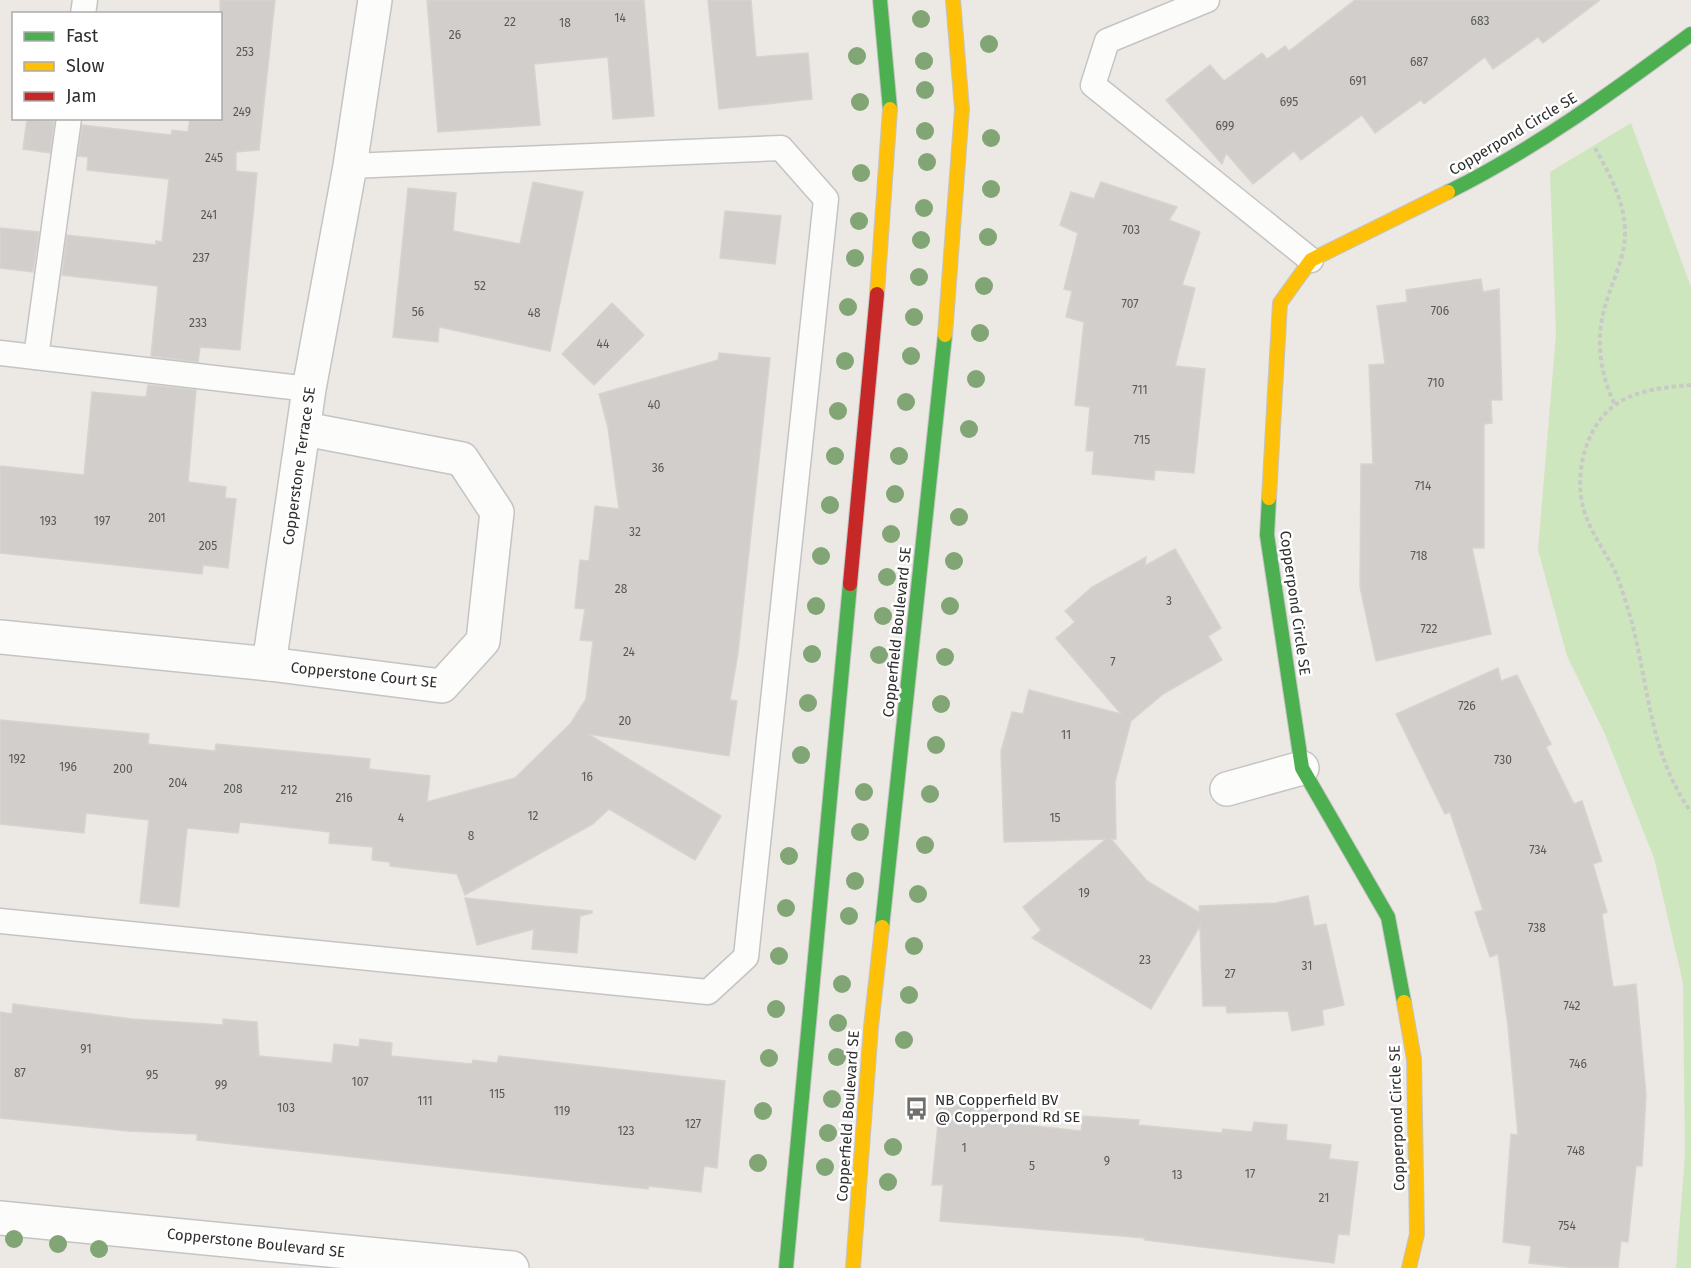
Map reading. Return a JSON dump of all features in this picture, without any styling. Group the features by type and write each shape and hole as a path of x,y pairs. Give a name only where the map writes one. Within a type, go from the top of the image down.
{"street":[{"name":"Copperstone Terrace SE","path":"270,664 309,388 350,166 375,0"},
{"path":"786,1268 878,287 890,111 880,0"},
{"name":"Copperfield Boulevard SE","path":"853,1268 871,1027 952,268 962,109 953,0"},
{"name":"Copperpond Circle SE","path":"1409,1268 1416,1234 1414,1059 1388,917 1302,768 1267,535 1280,303 1311,260 1481,176 1577,116 1691,34"},
{"name":"Copperstone Court SE","path":"270,664 442,686 483,641 498,512 462,459 305,429"},
{"path":"0,637 270,664"},
{"path":"1227,789 1302,768"},
{"name":"Copperstone Boulevard SE","path":"0,1218 253,1255 512,1268"}],"lane":[{"path":"1207,0 1107,41 1093,85 1311,260"},
{"path":"36,357 69,120"},
{"path":"0,921 708,992 746,957 826,199 781,148 350,166"},
{"path":"0,353 309,388"}],"path":[{"path":"1577,116 1621,201 1625,229 1622,257 1604,310 1599,336 1604,381 1615,405"},
{"path":"1691,385 1649,390 1615,405 1596,427 1587,444 1581,473 1583,508 1614,571 1629,614 1662,759 1691,812"}],"green space":[{"path":"1631,123 1691,287 1691,1268 1676,1268 1685,1156 1683,983 1654,858 1605,734 1567,656 1538,550 1556,334 1550,172"}],"building":[{"path":"220,0 275,0 259,150 236,152 236,171 257,173 240,350 200,347 198,362 151,356 158,286 62,275 67,235 156,245 156,241 162,242 169,179 87,170 88,157 78,156 82,125 171,135 172,130 188,132 190,120 222,120 222,12 220,12"},
{"path":"427,0 644,0 654,116 613,119 608,57 534,64 540,125 438,132"},
{"path":"708,0 751,0 756,57 808,53 812,99 719,109"},
{"path":"1355,0 1600,0 1543,43 1538,37 1493,69 1485,57 1424,104 1421,100 1375,133 1362,115 1301,160 1294,151 1253,184 1226,153 1222,164 1166,100 1210,65 1224,81 1262,53 1267,59 1285,46 1289,51"},
{"path":"27,120 54,122 50,153 23,149"},
{"path":"533,182 583,192 550,351 439,327 438,342 393,337 408,188 456,193 453,231 520,244"},
{"path":"1101,182 1177,207 1169,220 1200,232 1182,285 1195,288 1175,366 1205,369 1194,473 1155,470 1154,480 1092,474 1094,451 1086,451 1090,407 1075,405 1084,322 1066,317 1072,291 1064,289 1078,233 1060,225 1071,192 1094,199"},
{"path":"725,211 781,216 775,264 720,258"},
{"path":"0,228 39,232 33,272 0,268"},
{"path":"1481,279 1483,292 1499,289 1502,400 1491,400 1492,423 1484,424 1484,548 1472,548 1491,634 1376,661 1360,587 1361,464 1373,464 1369,365 1385,364 1377,306 1407,302 1406,290"},
{"path":"612,303 644,335 594,385 562,354"},
{"path":"719,353 770,358 738,653 730,700 737,701 729,756 588,734 721,816 695,860 609,809 593,824 465,895 457,874 390,866 390,862 372,860 373,847 329,843 330,832 240,822 238,833 187,828 179,907 140,903 149,820 86,813 84,833 0,824 0,720 149,734 148,744 215,751 216,744 370,759 369,769 430,776 427,802 515,778 571,723 586,699 593,641 580,640 585,609 575,608 580,560 589,561 595,506 619,509 608,428 599,394 718,360"},
{"path":"148,385 196,390 188,482 226,487 225,498 236,499 228,568 203,565 202,574 0,553 0,466 84,475 92,392 146,397"},
{"path":"1175,549 1221,628 1208,636 1222,660 1163,694 1131,721 1115,782 1116,839 1111,839 1147,881 1200,913 1199,906 1276,903 1308,896 1314,926 1326,924 1344,1005 1322,1010 1324,1025 1292,1031 1288,1011 1227,1013 1226,1006 1203,1006 1200,926 1151,1009 1032,938 1041,930 1023,907 1106,839 1004,842 1001,751 1012,712 1023,714 1029,690 1121,714 1056,638 1075,622 1065,611 1092,587 1146,557 1145,566"},
{"path":"1498,668 1501,681 1517,675 1551,744 1546,747 1574,804 1582,801 1602,861 1593,864 1607,912 1602,914 1613,987 1636,984 1646,1095 1642,1166 1636,1166 1628,1242 1621,1241 1618,1268 1576,1268 1529,1263 1531,1246 1503,1242 1511,1134 1518,1135 1508,1026 1498,954 1490,957 1475,912 1483,910 1450,812 1445,814 1396,714"},
{"path":"465,898 592,911 592,913 580,916 577,953 532,949 534,929 477,945"},
{"path":"13,1004 132,1019 223,1025 223,1019 257,1022 259,1056 332,1063 334,1044 359,1047 360,1039 392,1043 391,1056 472,1064 473,1060 497,1063 499,1056 725,1081 717,1168 704,1166 701,1192 649,1186 648,1189 197,1140 197,1134 128,1131 0,1118 0,1012 12,1014"},
{"path":"940,1103 998,1110 996,1122 1081,1131 1083,1116 1139,1120 1138,1125 1222,1133 1223,1129 1252,1132 1254,1122 1287,1125 1286,1140 1331,1145 1329,1159 1358,1162 1349,1235 1338,1234 1334,1263 1144,1240 1145,1238 940,1221 943,1185 932,1185"}],"traffic: fast":[{"path":"880,0 890,109"},
{"path":"1448,192 1543,138 1691,34"},
{"path":"882,927 945,335"},
{"path":"1269,498 1267,535 1302,768 1388,917 1404,1002"},
{"path":"786,1268 850,584"}],"traffic: slow":[{"path":"945,335 962,109 953,0"},
{"path":"877,294 890,109"},
{"path":"1269,498 1280,303 1311,260 1448,192"},
{"path":"853,1268 871,1027 882,927"},
{"path":"1404,1002 1414,1059 1417,1234 1409,1268"}],"traffic: jam":[{"path":"850,584 877,294"}],"place":[{"name":"NB Copperfield BV @ Copperpond Rd SE","path":"917,1109"}]}
